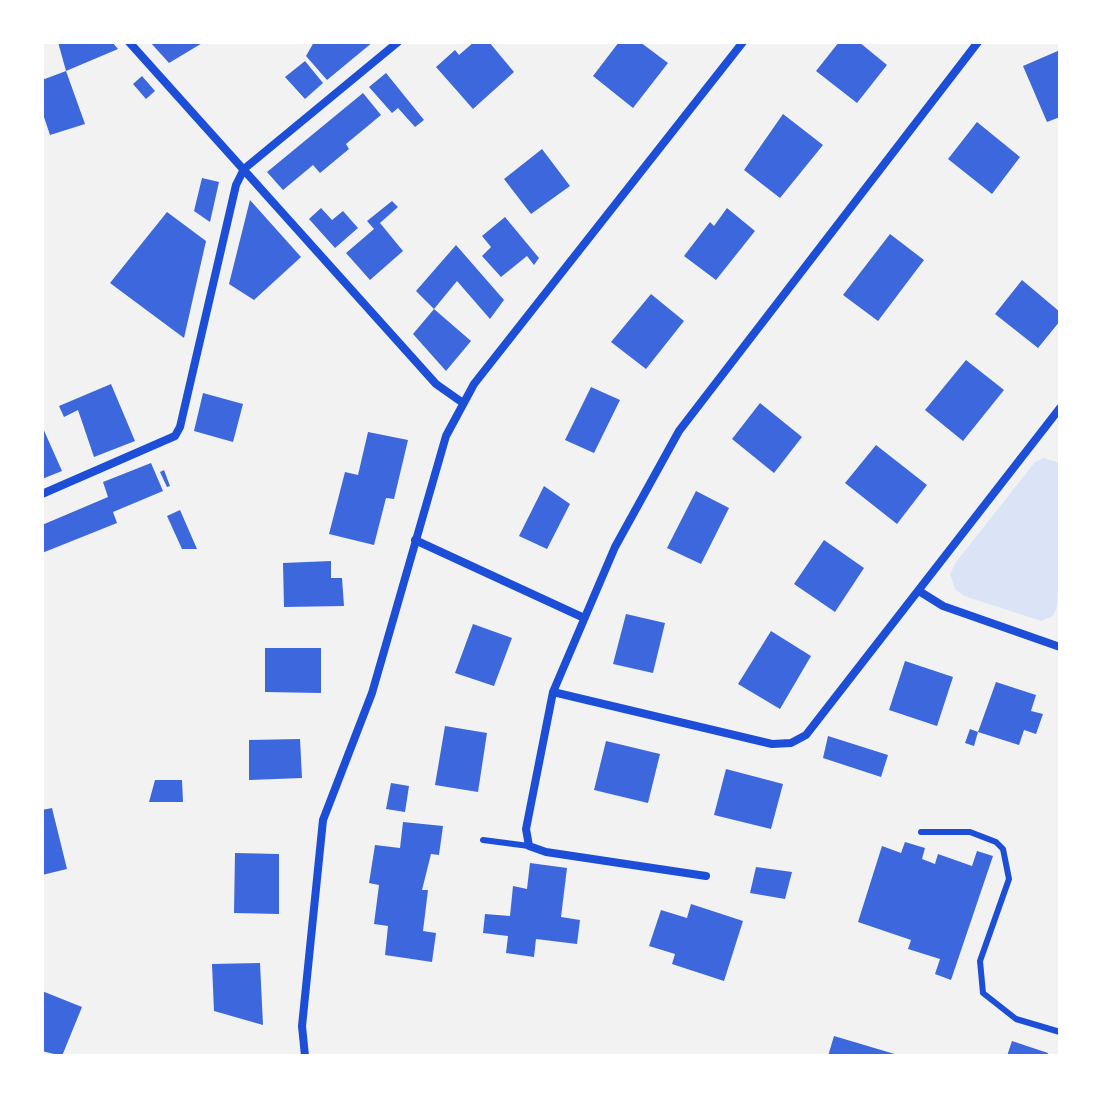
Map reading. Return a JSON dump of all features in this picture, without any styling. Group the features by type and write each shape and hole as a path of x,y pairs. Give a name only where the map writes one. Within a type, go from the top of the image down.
{"street":[{"path":"129,42 436,384 463,403"},
{"path":"42,494 175,436 180,427 236,185 244,169 398,42"},
{"path":"305,1056 302,1026 323,820 372,693 446,436 463,403 743,42"},
{"path":"706,876 546,852 529,846 526,829 553,692 582,617 646,486 679,431 978,42"},
{"path":"553,692 772,744 791,743 806,735 1059,412"},
{"path":"415,540 582,617"},
{"path":"919,591 943,606 1060,647"}],"lane":[{"path":"921,832 970,832 996,842 1003,849 1009,879 980,961 983,993 1016,1019 1060,1032"},
{"path":"483,840 529,846"}],"shaded area":[{"path":"1044,458 1060,463 1060,552 1057,606 1053,616 1041,621 964,596 955,589 950,574 956,562 1035,462"}],"building":[{"path":"58,42 112,42 118,49 66,71"},
{"path":"150,42 204,42 169,63"},
{"path":"314,42 373,42 327,80 306,56"},
{"path":"474,42 489,42 514,72 473,109 436,67 455,50 459,55"},
{"path":"619,42 640,42 668,63 633,108 593,76"},
{"path":"839,42 859,42 887,65 857,103 816,71"},
{"path":"1060,50 1060,117 1047,122 1023,66"},
{"path":"305,61 323,83 305,99 285,77"},
{"path":"66,71 85,124 50,135 42,111 42,80"},
{"path":"386,73 424,120 415,127 398,108 392,113 369,87"},
{"path":"142,76 155,91 146,99 133,84"},
{"path":"363,93 381,115 346,144 349,149 320,173 313,165 283,190 267,172"},
{"path":"783,114 823,145 780,198 744,170"},
{"path":"977,122 1020,157 992,194 948,159"},
{"path":"542,149 570,186 531,214 504,179"},
{"path":"202,178 219,182 210,222 194,211"},
{"path":"250,200 301,257 254,300 229,284"},
{"path":"392,201 398,207 380,223 403,251 370,280 346,253 374,229 367,221"},
{"path":"321,208 332,220 343,211 358,228 335,248 309,219"},
{"path":"727,208 755,231 716,280 684,256 710,222 714,226"},
{"path":"167,212 206,241 184,338 110,283"},
{"path":"505,217 539,258 534,265 527,256 501,277 482,256 491,247 482,236"},
{"path":"890,234 924,260 878,321 843,295"},
{"path":"456,245 504,300 490,319 457,281 434,309 416,291"},
{"path":"1022,280 1060,312 1060,321 1038,348 995,314"},
{"path":"651,294 684,321 646,369 611,342"},
{"path":"434,309 471,341 446,371 413,334"},
{"path":"966,360 1004,390 963,441 925,410"},
{"path":"111,384 135,441 94,457 78,410 64,417 59,406"},
{"path":"591,387 620,400 594,453 565,440"},
{"path":"203,393 243,404 233,442 194,431"},
{"path":"760,403 802,437 774,473 732,439"},
{"path":"42,426 62,471 42,479"},
{"path":"368,432 408,440 394,499 386,498 374,545 329,534 345,472 358,475"},
{"path":"876,445 927,485 897,524 845,483"},
{"path":"151,463 163,491 113,512 117,523 42,553 42,525 108,497 103,482"},
{"path":"164,470 170,486 167,487 160,472"},
{"path":"544,486 570,504 547,549 519,536"},
{"path":"696,491 729,508 701,564 667,548"},
{"path":"180,510 197,549 182,549 167,516"},
{"path":"824,540 864,568 835,612 794,584"},
{"path":"331,561 331,578 342,578 344,606 284,607 283,563"},
{"path":"626,614 665,623 653,673 613,664"},
{"path":"473,624 512,638 494,686 455,673"},
{"path":"771,631 811,656 780,709 738,684"},
{"path":"265,648 321,648 321,693 265,692"},
{"path":"905,661 953,677 937,726 889,710"},
{"path":"996,682 1036,695 1031,711 1043,714 1036,734 1024,730 1019,745 978,732"},
{"path":"445,726 487,733 478,792 435,785"},
{"path":"970,729 978,732 974,746 965,743"},
{"path":"828,736 888,755 881,777 823,758"},
{"path":"300,739 302,778 249,780 249,740"},
{"path":"606,741 660,754 648,803 594,790"},
{"path":"726,769 783,784 771,829 714,815"},
{"path":"155,780 182,780 183,802 149,802"},
{"path":"391,783 409,786 405,812 386,809"},
{"path":"52,808 67,869 42,875 42,810"},
{"path":"403,822 443,826 439,855 431,854 422,890 428,890 423,931 436,933 432,962 385,955 388,926 374,924 379,885 369,883 375,845 400,848"},
{"path":"905,842 925,848 922,859 935,864 938,854 972,866 977,851 993,856 951,980 935,974 940,959 908,949 911,940 858,922 882,846 901,853"},
{"path":"235,853 279,854 279,914 234,913"},
{"path":"530,863 567,868 561,917 580,920 577,944 536,939 534,957 506,953 508,936 483,933 485,914 510,916 513,886 527,889"},
{"path":"756,867 792,872 785,899 750,893"},
{"path":"691,904 743,921 724,981 672,964 675,954 649,946 661,910 687,918"},
{"path":"260,963 263,1025 214,1011 212,964"},
{"path":"42,991 82,1007 62,1056 42,1051"},
{"path":"834,1036 898,1055 828,1056"},
{"path":"1012,1041 1048,1053 1047,1056 1007,1056"}]}
